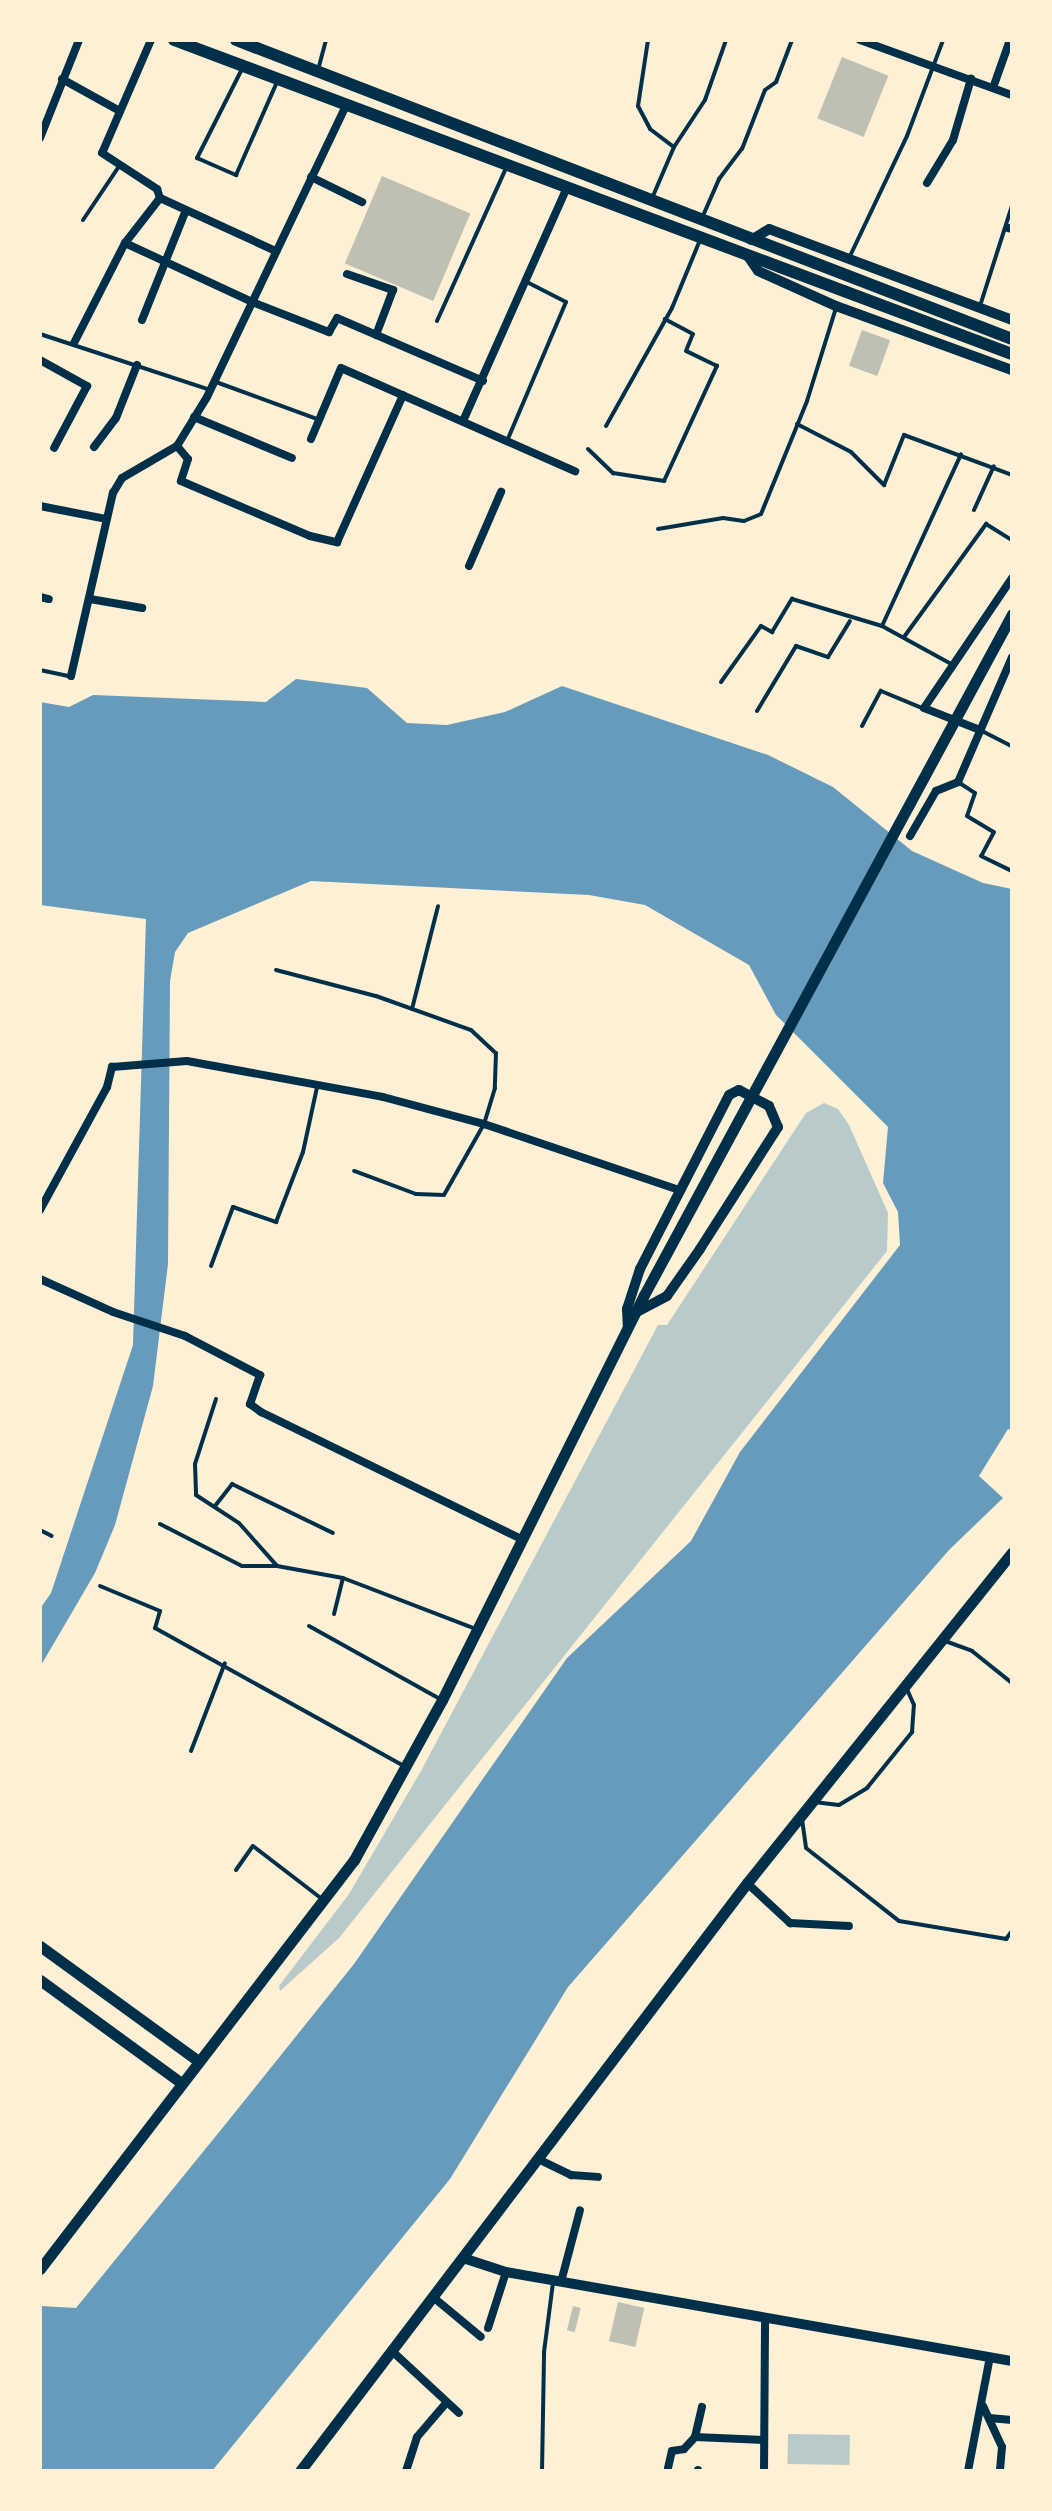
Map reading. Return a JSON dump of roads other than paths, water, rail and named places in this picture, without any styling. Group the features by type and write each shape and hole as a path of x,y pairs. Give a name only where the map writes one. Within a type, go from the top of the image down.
{"main road":[{"path":"174,40 506,168 701,237 1012,354"},
{"path":"236,40 1012,339"},
{"path":"262,74 271,54"},
{"path":"40,2269 180,2082 354,1860 407,1769 644,1295 1012,614"},
{"path":"300,2471 747,1883 939,1638 1012,1552"},
{"path":"40,1946 197,2060"},
{"path":"40,1980 180,2082"}],"street":[{"path":"40,138 79,40"},
{"path":"151,40 102,153 157,189 160,198 276,251"},
{"path":"860,40 1012,95"},
{"path":"993,88 1010,40"},
{"path":"62,79 120,111"},
{"path":"927,183 953,140 971,79"},
{"path":"71,676 106,519 122,478 177,446 212,386 346,105"},
{"path":"311,177 362,202"},
{"path":"463,421 566,190"},
{"path":"74,343 125,243 160,198"},
{"path":"142,320 186,210"},
{"path":"751,240 769,229 1012,320"},
{"path":"125,243 187,269 188,276 329,332 337,318 483,381"},
{"path":"747,255 758,271 836,306 1012,370"},
{"path":"347,274 393,290 376,335"},
{"path":"40,360 87,386 54,448"},
{"path":"94,447 116,418 137,365"},
{"path":"311,439 341,368 575,471"},
{"path":"177,446 188,459 181,481 310,536 337,542 403,395"},
{"path":"194,417 292,458"},
{"path":"469,566 501,492"},
{"path":"40,506 106,519"},
{"path":"980,730 924,708 1012,578"},
{"path":"90,599 142,608"},
{"path":"910,836 936,791 958,782 1012,657"},
{"path":"40,1210 107,1087 112,1067 187,1061 383,1097 484,1124 679,1190"},
{"path":"628,1329 634,1286 679,1190 733,1091 769,1106 778,1127 667,1296 635,1313"},
{"path":"40,1279 113,1312 185,1336 260,1375 250,1404 261,1412 524,1540"},
{"path":"747,1883 790,1923 849,1926"},
{"path":"538,2159 571,2175 598,2177"},
{"path":"557,2281 580,2210"},
{"path":"463,2258 506,2272 1012,2361"},
{"path":"488,2328 506,2272"},
{"path":"433,2297 481,2337"},
{"path":"764,2471 765,2317"},
{"path":"392,2351 459,2413"},
{"path":"968,2471 983,2406 990,2357"},
{"path":"406,2471 417,2437 446,2403"},
{"path":"983,2406 1002,2447 1000,2471"},
{"path":"668,2468 672,2451 684,2449 695,2437 702,2407"},
{"path":"989,2418 1012,2420"},
{"path":"695,2437 764,2440"}],"lane":[{"path":"317,72 326,40"},
{"path":"648,40 638,106 650,129 674,147"},
{"path":"651,201 674,147 705,100 726,40"},
{"path":"701,221 719,179 742,149 792,40"},
{"path":"849,258 907,136 943,40"},
{"path":"242,68 197,158 236,175 278,80"},
{"path":"83,220 120,165"},
{"path":"437,321 506,168"},
{"path":"980,307 1010,229 1012,206"},
{"path":"606,426 665,319 701,237"},
{"path":"507,441 566,302 525,280"},
{"path":"658,529 723,518 753,520 773,493 836,306"},
{"path":"588,449 613,473 664,481 717,366 686,351 693,334 665,319"},
{"path":"40,334 320,419"},
{"path":"797,424 851,452 884,485 904,435 1012,475"},
{"path":"882,626 961,454"},
{"path":"974,510 994,466"},
{"path":"904,637 986,524 1012,540"},
{"path":"721,682 761,626 772,632 792,599 850,621 882,626 953,665"},
{"path":"757,711 796,646 828,657 850,621"},
{"path":"40,670 71,676"},
{"path":"862,726 881,691 924,708"},
{"path":"980,730 1012,746"},
{"path":"958,782 975,793 967,816 994,832 981,856 1012,871"},
{"path":"412,1009 438,906"},
{"path":"276,970 412,1009 471,1030 496,1053 498,1071 484,1124 444,1195 424,1197 354,1171"},
{"path":"211,1266 233,1207 276,1222 303,1152 317,1087"},
{"path":"216,1399 195,1464 196,1495 239,1523 277,1566"},
{"path":"215,1506 232,1484 333,1533"},
{"path":"160,1524 242,1566 277,1566 343,1578 478,1629"},
{"path":"40,1530 52,1536"},
{"path":"334,1614 343,1578"},
{"path":"100,1586 160,1611 155,1628 225,1663 407,1769"},
{"path":"309,1626 442,1700"},
{"path":"939,1638 972,1651 1012,1683"},
{"path":"191,1751 225,1663"},
{"path":"811,1801 839,1805 856,1799 912,1732 914,1705 904,1684"},
{"path":"801,1815 806,1848 899,1921 1006,1939 1012,1931"},
{"path":"236,1870 253,1846 324,1901"},
{"path":"542,2471 544,2352 557,2281"}],"water":[{"path":"296,679 367,688 407,723 447,725 505,712 562,686 768,755 833,787 912,851 983,883 1012,889 1012,1430 1008,1429 979,1476 1003,1498 949,1550 568,1987 450,2179 212,2471 40,2471 40,2306 76,2308 220,2131 354,1964 567,1658 691,1541 740,1452 900,1245 898,1212 883,1183 888,1127 776,1015 749,965 645,905 589,895 311,881 188,933 175,952 170,981 168,1264 153,1386 115,1525 95,1573 40,1667 40,1609 51,1593 133,1345 146,919 40,905 40,702 69,707 93,695 266,702"}]}
